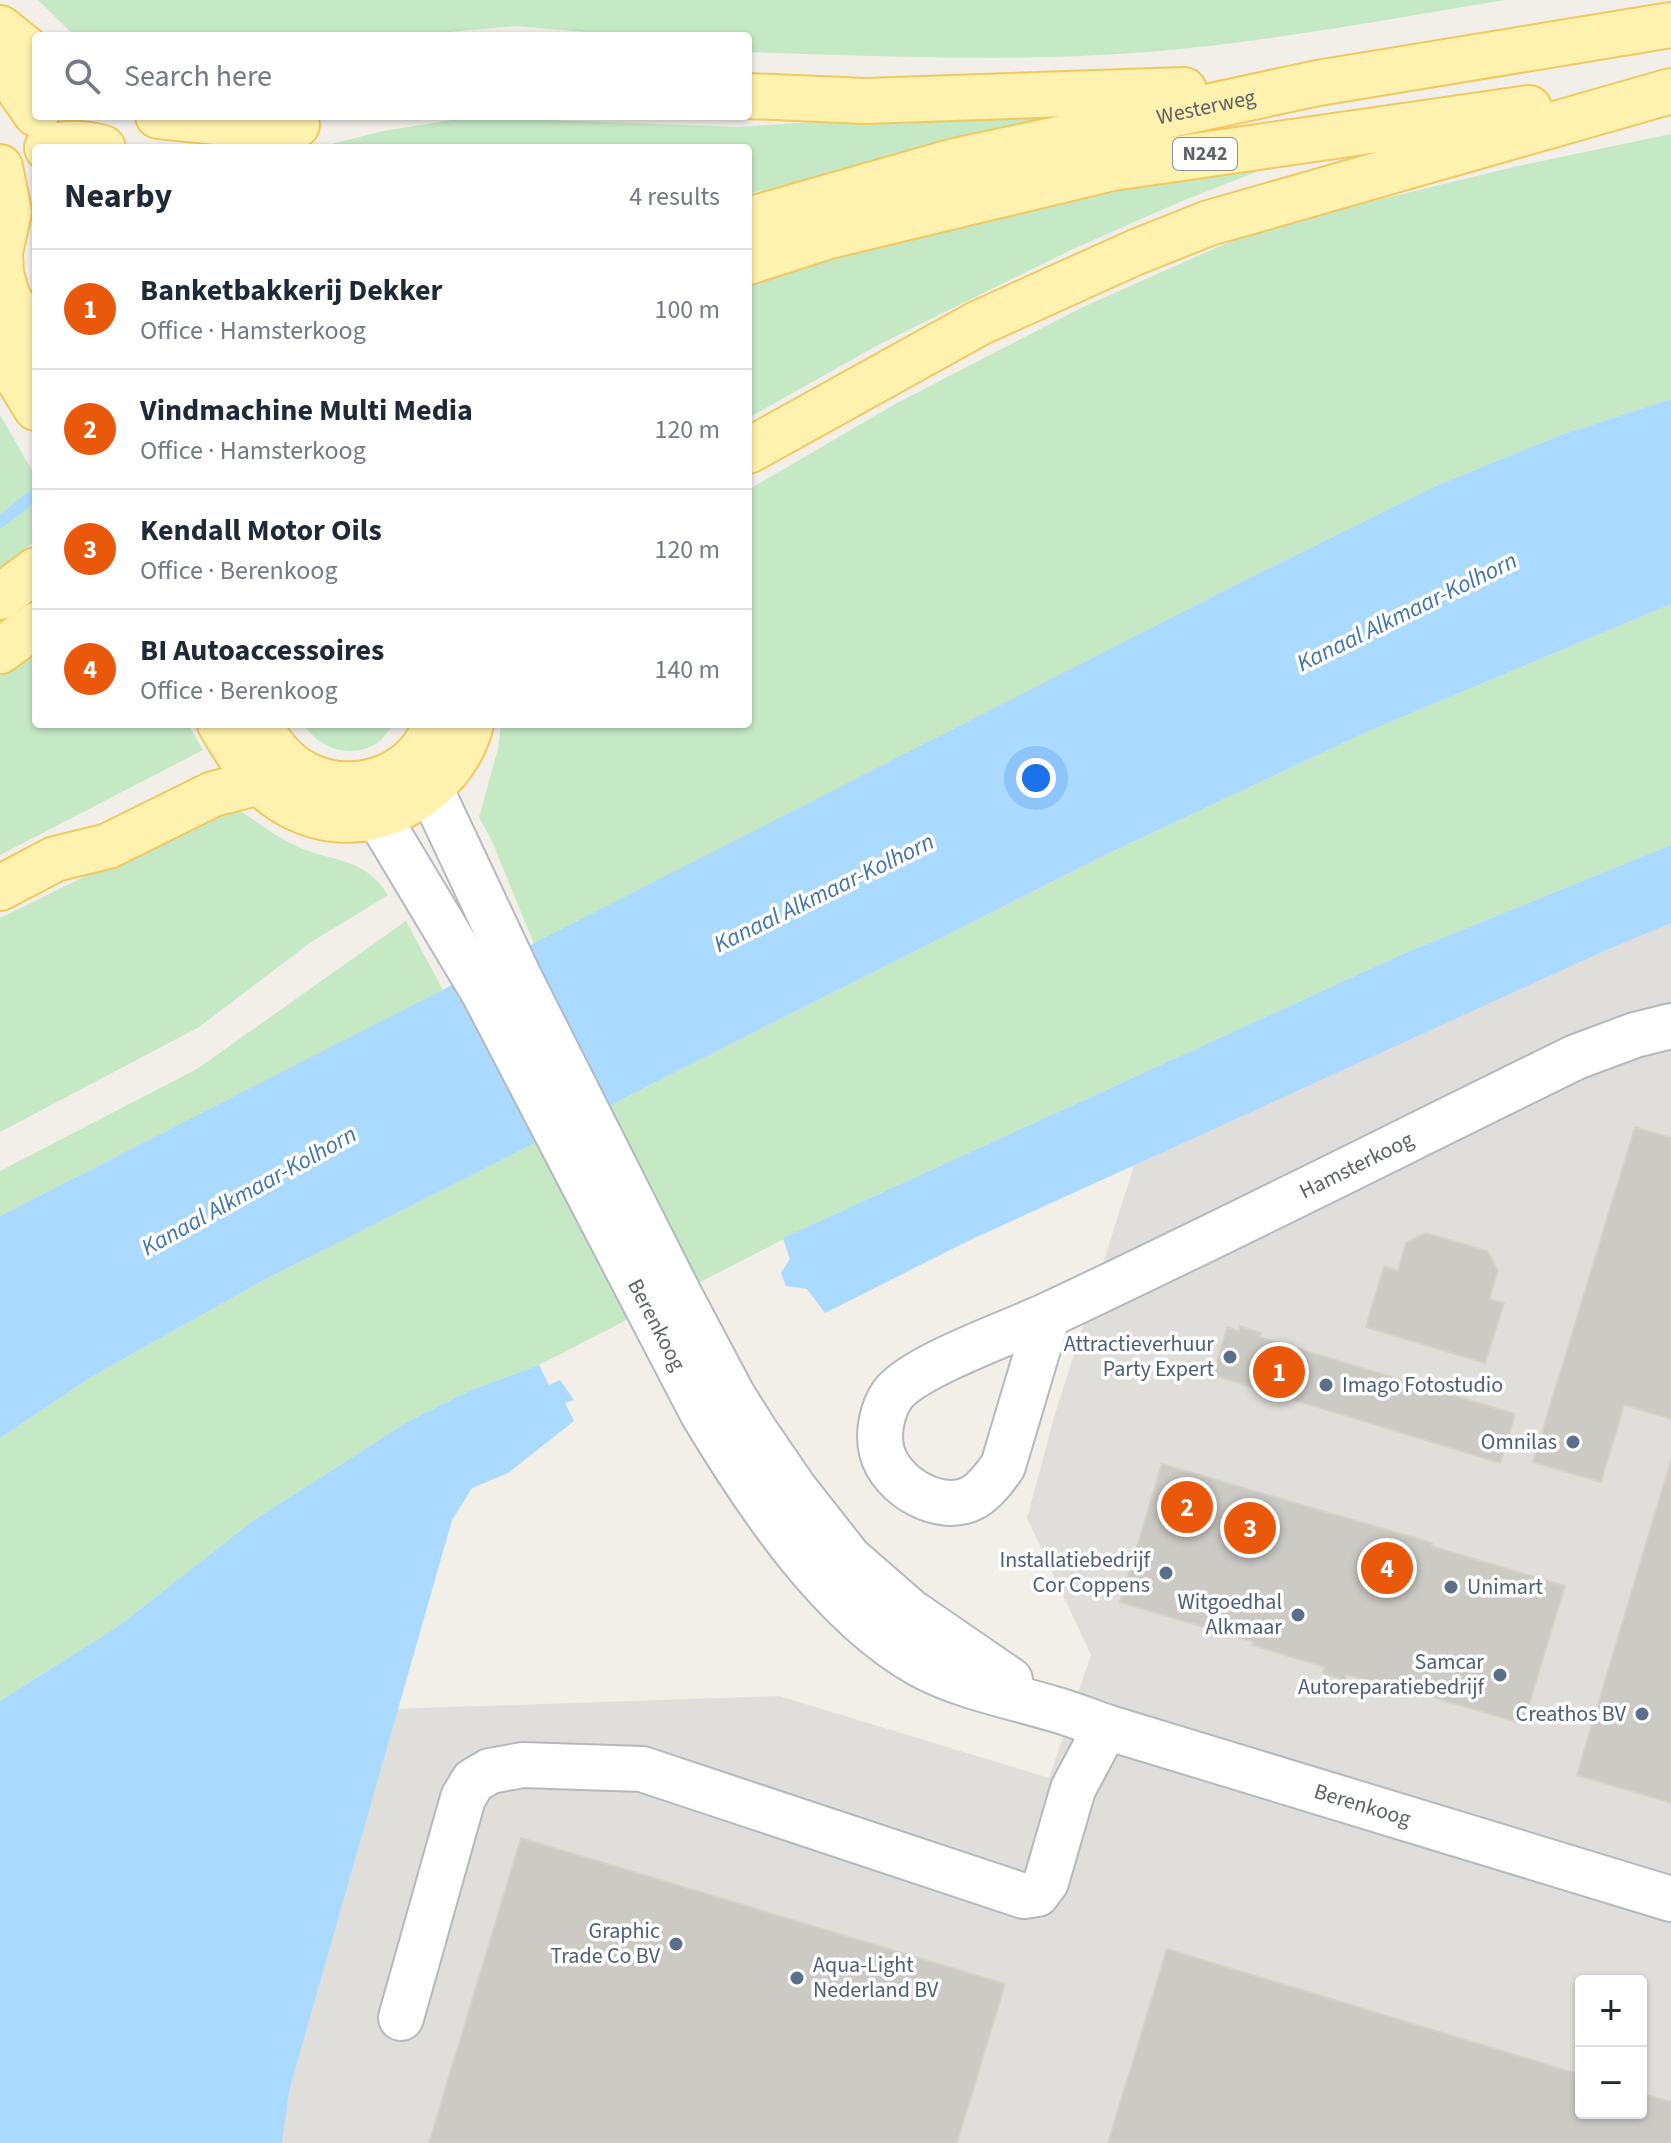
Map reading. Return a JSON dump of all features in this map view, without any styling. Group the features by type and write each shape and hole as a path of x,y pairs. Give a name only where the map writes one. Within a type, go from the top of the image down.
{"main road":[{"name":"Westerweg","path":"752,219 955,161 1318,83 1671,25"},
{"path":"0,28 32,54"},
{"path":"0,62 27,149 0,252 1,274 23,371"},
{"path":"752,96 865,101 1137,93 1318,83"},
{"name":"Westerweg","path":"752,261 829,236 1112,168 1671,90"},
{"name":"N242","path":"752,449 979,323 1209,223 1671,90"},
{"path":"197,120 316,120"},
{"path":"261,144 316,120"},
{"path":"0,597 32,573"},
{"path":"0,651 32,628"},
{"path":"250,746 313,778 334,784 364,784 398,772 428,756 459,754 469,728"},
{"path":"250,746 299,808 328,818 350,821 379,818 399,810 428,756"},
{"path":"0,888 55,859 93,826 250,746"}],"street":[{"name":"Berenkoog","path":"428,756 465,859 520,979 703,1414 770,1515 833,1593 860,1619 922,1665 990,1691 1671,1899"},
{"name":"Berenkoog","path":"379,818 626,1227"},
{"name":"Hamsterkoog","path":"1048,1315 1576,1057 1635,1035 1671,1026"},
{"path":"401,2018 463,1798 473,1781 490,1771 523,1765 642,1769 1024,1896 1037,1894 1046,1882 1073,1789 1106,1727"}],"shaded area":[{"path":"1671,873 1671,2143 255,2143 366,1710 779,1696 1049,1778 1091,1655 1027,1518 1055,1414 1149,1119"}],"green space":[{"path":"38,0 1505,0 1202,47 1057,57 969,58 752,52 752,32 585,32 515,26 448,32 71,32"},
{"path":"1047,117 752,193 752,144 332,144 383,131 452,120 551,120 739,127 856,119"},
{"path":"1671,134 1671,399 1561,435 1438,485 1247,579 534,944 479,817 498,749 501,728 752,728 752,488 897,403 1081,308 1220,246 1274,225 1518,166"},
{"path":"1292,158 1182,201 1073,249 878,345 752,416 752,281 841,251 1046,203"},
{"path":"0,415 32,470 32,543 0,569"},
{"path":"1671,604 1671,845 1403,954 807,1227 539,1365 469,1391 409,1421 254,1520 120,1625 0,1701 0,1438 91,1377 264,1280 1105,855 1371,730"},
{"path":"32,651 32,728 190,728 203,750 0,855 0,675"},
{"path":"306,728 391,728 377,743 356,751 326,745"},
{"path":"231,805 290,843 367,872 388,895 311,942 199,1027 0,1132 0,918"},
{"path":"406,921 443,990 0,1216 0,1171 197,1069"}],"water":[{"name":"Kanaal Alkmaar-Kolhorn","path":"1671,399 1671,604 1371,730 1105,855 264,1280 91,1377 0,1438 0,1216 1247,579 1438,485 1561,435"},
{"path":"1671,845 1671,923 968,1241 825,1313 807,1289 786,1286 781,1273 790,1259 783,1238 1403,954"},
{"path":"539,1365 549,1385 560,1380 574,1400 565,1403 574,1421 508,1473 472,1488 452,1520 289,2091 282,2143 0,2143 0,1701 120,1625 254,1520 409,1421 469,1391"}],"building":[{"path":"1635,1127 1671,1138 1671,1419 1624,1405 1601,1482 1533,1462"},
{"path":"1426,1233 1487,1251 1498,1271 1489,1299 1504,1303 1485,1363 1366,1327 1384,1266 1398,1271 1406,1243"},
{"path":"1240,1326 1261,1333 1259,1337 1515,1414 1500,1463 1213,1375 1227,1327 1239,1331"},
{"path":"1671,1460 1671,1803 1577,1775"},
{"path":"1162,1464 1432,1543 1431,1546 1565,1586 1523,1724 1389,1684 1388,1687 1346,1674 1345,1680 1323,1673 1325,1667 1252,1645 1254,1642 1120,1602"},
{"path":"521,1838 1005,1984 957,2143 429,2143"},
{"path":"1167,1949 1575,2073 1575,2119 1647,2119 1647,2095 1671,2102 1671,2143 1108,2143"}],"waterway":[{"path":"0,522 32,497"}],"place":[{"name":"Attractieverhuur Party Expert","path":"1230,1357"},
{"name":"Banketbakkerij Dekker","path":"1279,1372"},
{"name":"Imago Fotostudio","path":"1326,1385"},
{"name":"Omnilas","path":"1573,1442"},
{"name":"Vindmachine Multi Media","path":"1187,1507"},
{"name":"Kendall Motor Oils","path":"1250,1528"},
{"name":"BI Autoaccessoires","path":"1387,1568"},
{"name":"Installatiebedrijf Cor Coppens","path":"1166,1573"},
{"name":"Unimart","path":"1451,1587"},
{"name":"Witgoedhal Alkmaar","path":"1298,1615"},
{"name":"Samcar Autoreparatiebedrijf","path":"1500,1675"},
{"name":"Creathos BV","path":"1642,1714"},
{"name":"Graphic Trade Co BV","path":"676,1944"},
{"name":"Aqua-Light Nederland BV","path":"797,1978"}]}
